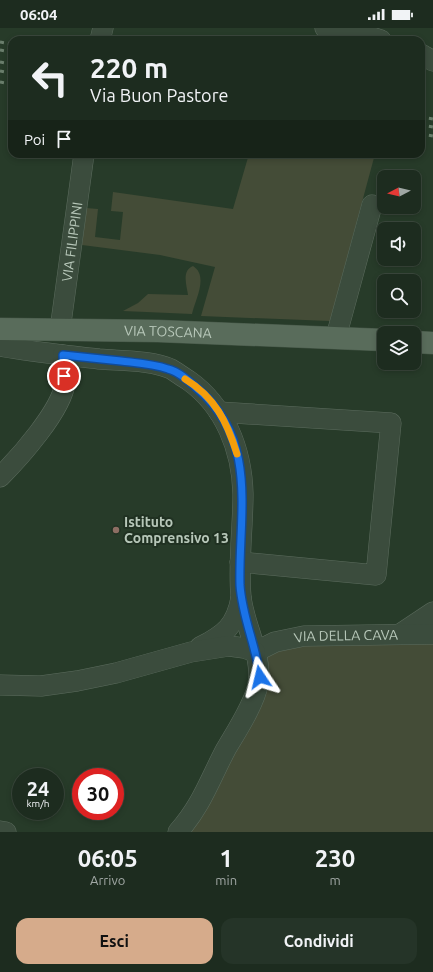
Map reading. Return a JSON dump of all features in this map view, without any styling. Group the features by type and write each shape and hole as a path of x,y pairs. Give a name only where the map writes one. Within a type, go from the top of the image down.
{"main road":[{"name":"VIA TOSCANA","path":"8,338 60,330 158,331 377,340"},
{"path":"421,342 433,343"}],"street":[{"path":"325,28 368,36"},
{"name":"VIA FILIPPINI","path":"60,330 83,158"},
{"path":"336,337 372,205"},
{"path":"8,338 63,355 149,364 170,369 189,381 212,402 224,419 238,456 242,476 243,495 240,562 241,598 238,613 233,622 223,633 191,652"},
{"path":"0,478 27,447 50,417 60,399 65,384 63,355"},
{"path":"219,412 392,423 376,575 240,562"},
{"path":"178,832 189,820 200,804 222,757 255,696 260,677 241,598"},
{"name":"VIA DELLA CAVA","path":"255,652 275,642 304,636 400,634 433,612"},
{"path":"400,634 433,634"},
{"path":"0,686 41,686 77,681 116,673 191,652 229,646 244,648 255,652"},
{"path":"0,831 6,832"}],"green space":[{"path":"248,158 374,158 330,321 201,316 215,267 160,255 82,245 86,208 98,209 95,237 120,240 123,212 111,211 113,192 233,209"},
{"path":"193,266 198,270 201,282 192,314 123,311 138,303 148,294 188,295 186,275 189,268"},
{"path":"269,639 433,640 433,832 177,832 241,734"}],"railway":[{"path":"0,42 8,43"},
{"path":"0,50 8,51"},
{"path":"0,62 8,63"},
{"path":"0,71 8,72"},
{"path":"0,82 8,83"},
{"path":"425,118 433,119"},
{"path":"425,126 433,127"},
{"path":"425,135 433,136"}],"slow traffic":[{"path":"185,379 212,402 224,419 237,454"}],"place":[{"name":"Istituto Comprensivo 13","path":"116,530"}],"route":[{"path":"64,376 63,355 149,364 170,369 189,381 212,402 224,419 238,456 242,476 243,495 240,562 241,598 260,677"}]}
